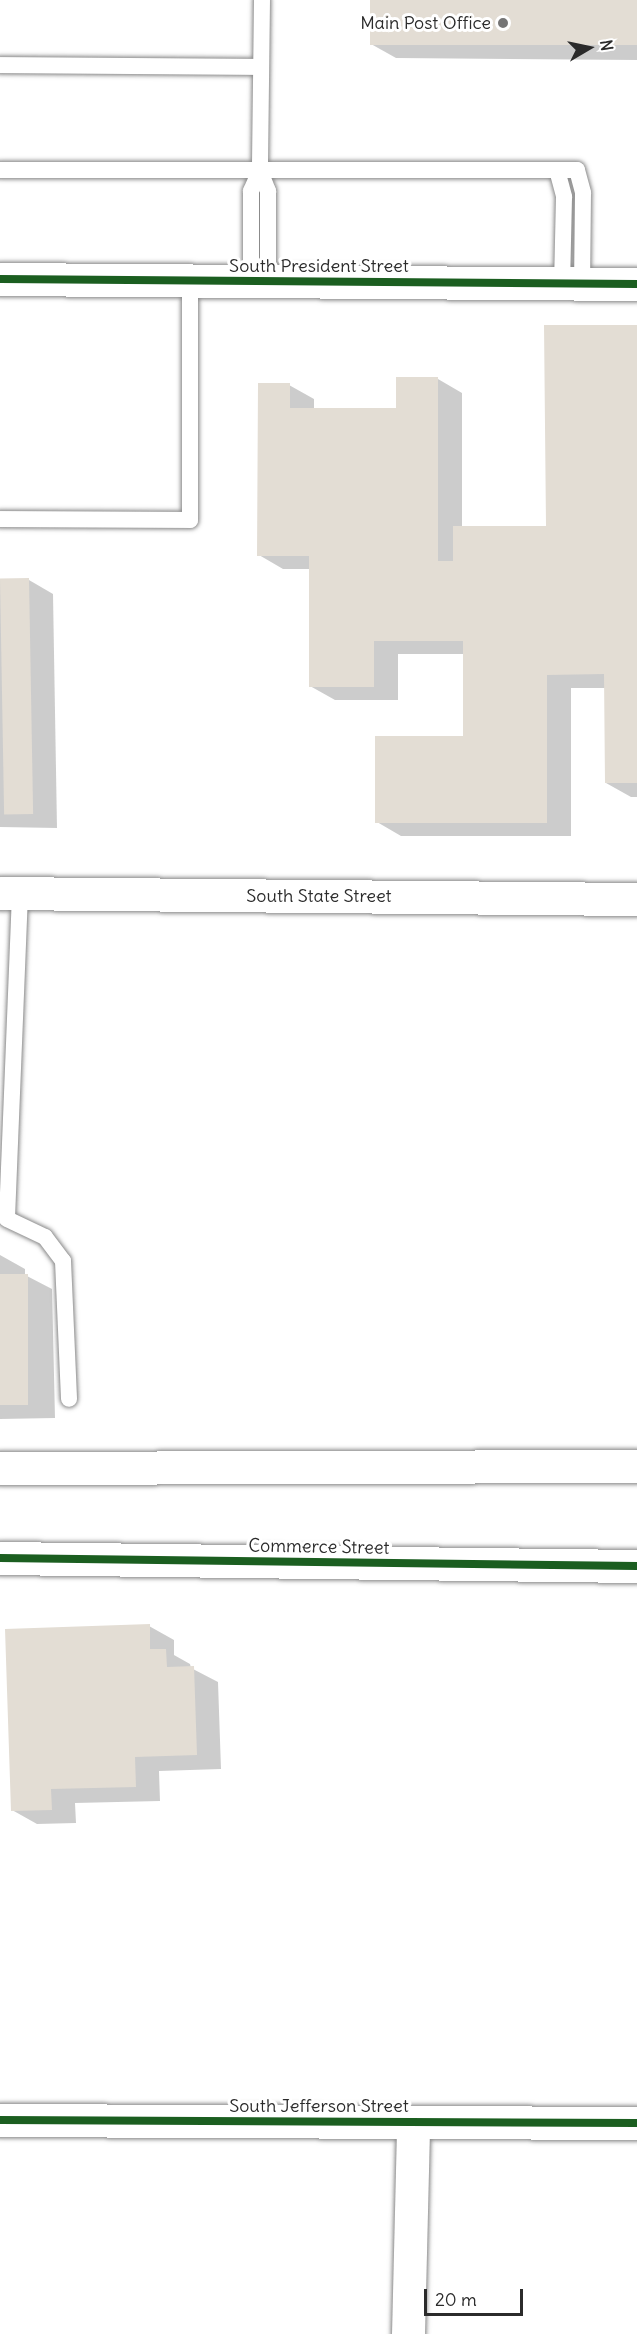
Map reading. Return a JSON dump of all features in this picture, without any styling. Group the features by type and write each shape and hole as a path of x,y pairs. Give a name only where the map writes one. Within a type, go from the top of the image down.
{"street":[{"name":"South President Street","path":"0,279 637,284"},
{"name":"South State Street","path":"10,893 637,899"},
{"path":"0,1468 637,1466"},
{"name":"Commerce Street","path":"0,1558 637,1566"},
{"name":"South Jefferson Street","path":"0,2120 637,2122"},
{"path":"408,2334 413,2121"}],"lane":[{"path":"259,280 268,191 260,171 262,0"},
{"path":"0,65 261,67"},
{"path":"0,170 577,170 583,193 572,283"},
{"path":"557,170 564,197 572,283"},
{"path":"0,519 190,520 190,280"},
{"path":"10,893 3,1219 45,1238 63,1260 69,1398"}],"building":[{"name":"Main Post Office","path":"370,0 637,0 637,45 370,45"},
{"path":"544,325 637,325 637,783 605,783 604,674 547,675 547,823 375,823 375,736 463,736 463,641 374,641 374,687 309,687 309,556 257,556 258,383 290,383 290,408 396,408 396,377 438,377 438,561 453,561 453,526 546,526"},
{"path":"29,578 33,814 4,814 0,579"},
{"path":"0,1274 28,1274 28,1405 0,1405"},
{"path":"150,1624 150,1649 166,1649 167,1667 194,1666 197,1755 135,1757 136,1787 51,1789 52,1810 11,1811 5,1629"}],"cycle path":[{"path":"0,279 637,284"},
{"path":"0,1558 637,1566"},
{"path":"0,2120 637,2123"}],"place":[{"name":"Main Post Office","path":"503,23"}]}
